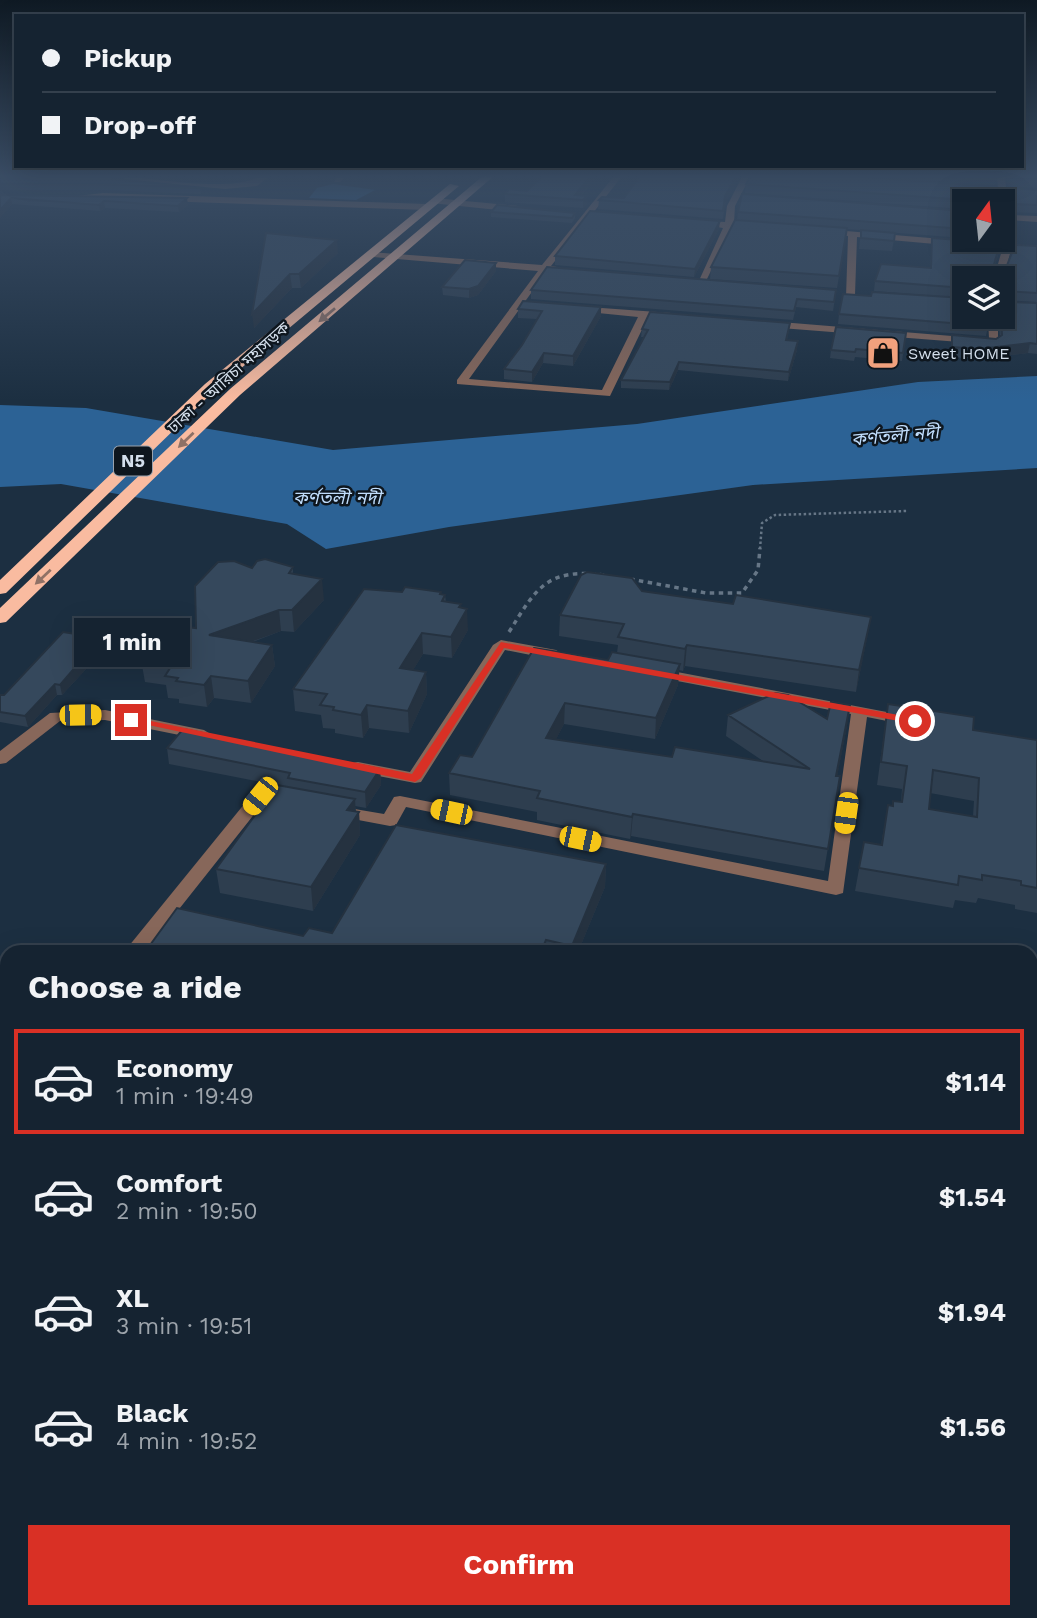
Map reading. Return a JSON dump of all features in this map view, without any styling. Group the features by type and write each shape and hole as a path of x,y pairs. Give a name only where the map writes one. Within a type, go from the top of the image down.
{"highway":[{"name":"ঢাকা - আরিচা মহাসড়ক","path":"0,589 210,387 377,251"},
{"name":"ঢাকা - আরিচা মহাসড়ক","path":"0,618 235,392 359,289 400,251"}],"street":[{"path":"559,251 461,382 606,394 644,314"},
{"path":"714,251 695,283 714,284"},
{"path":"850,295 852,251"},
{"path":"373,254 560,270"},
{"path":"836,294 863,296"},
{"path":"521,304 535,305"},
{"path":"562,307 684,317"},
{"path":"751,323 993,343 993,329"},
{"path":"140,945 260,796 390,821 400,801 501,645 568,657"},
{"path":"634,669 928,724"},
{"path":"400,801 836,889 860,711"},
{"path":"0,759 56,716 105,715 226,740"},
{"path":"348,765 415,778"}],"path":[{"path":"618,577 706,593 742,593 758,570 762,523 775,514 907,511"},
{"path":"501,645 539,585 551,576 592,572 605,575"}],"water":[{"name":"কর্ণতলী নদী","path":"1037,376 1037,468 753,485 449,527 326,549 287,524 61,484 0,487 0,405 86,408 333,450 637,424 918,382"}],"building":[{"path":"263,251 325,251 299,274 290,274 252,314"},
{"path":"559,251 705,251 695,269 555,256"},
{"path":"719,251 843,251 839,276 711,267"},
{"path":"932,251 997,252 994,266 952,266 952,287 875,281 881,264 931,268"},
{"path":"1037,251 1037,293 1015,292 1015,266 1007,266 1012,252"},
{"path":"465,260 496,263 478,286 469,289 442,287"},
{"path":"547,267 836,290 834,302 797,299 794,311 531,290"},
{"path":"872,292 952,297 952,323 839,314 843,294 871,296"},
{"path":"523,301 601,307 573,356 544,353 532,372 504,369 542,311 518,309"},
{"path":"1015,302 1037,303 1037,344 979,349 952,347 952,335 996,339 1002,335 1002,329 1015,329"},
{"path":"650,312 790,323 786,340 798,341 789,372 679,362 670,382 621,380 648,330 642,329"},
{"path":"836,327 906,333 903,353 831,350"},
{"path":"265,559 293,567 289,573 322,579 292,610 279,610 209,635 272,645 248,681 211,676 204,685 176,681 178,678 165,676 172,665 141,660 170,625 196,628 195,586 218,562 234,561 252,568 257,561"},
{"path":"587,572 632,578 642,591 733,604 736,595 871,617 859,670 687,645 685,649 618,637 624,624 560,615 581,575"},
{"path":"405,587 441,592 440,594 445,595 442,601 461,604 459,607 467,609 451,637 422,633 400,668 426,672 408,711 367,705 361,715 333,710 334,707 320,705 327,694 293,689 364,589 402,592"},
{"path":"63,632 95,637 79,655 85,656 60,685 55,684 25,716 0,712 0,695 4,695"},
{"path":"534,648 608,660 612,652 680,664 656,718 565,703 546,738 672,757 675,747 810,769 728,715 775,693 788,695 827,719 831,702 850,705 836,776 840,776 828,849 633,814 632,817 537,798 540,791 449,773 460,755 472,757"},
{"path":"888,704 974,717 973,730 1037,740 1037,888 1021,885 1021,881 982,875 982,880 959,876 958,885 859,868 864,842 882,845 888,805 893,806 893,801 902,802 907,766 881,762","holes":["933,770 979,778 977,817 929,809"]},
{"path":"183,729 380,769 365,792 288,778 290,773 167,748"},
{"path":"277,785 355,799 347,810 359,812 311,887 216,869"},
{"path":"396,825 606,864 572,945 546,940 544,945 150,945 177,908 303,936 309,928 332,933"}],"place":[{"name":"Sweet HOME","path":"883,353"}],"route":[{"path":"131,720 415,778 501,645 915,721"}]}
